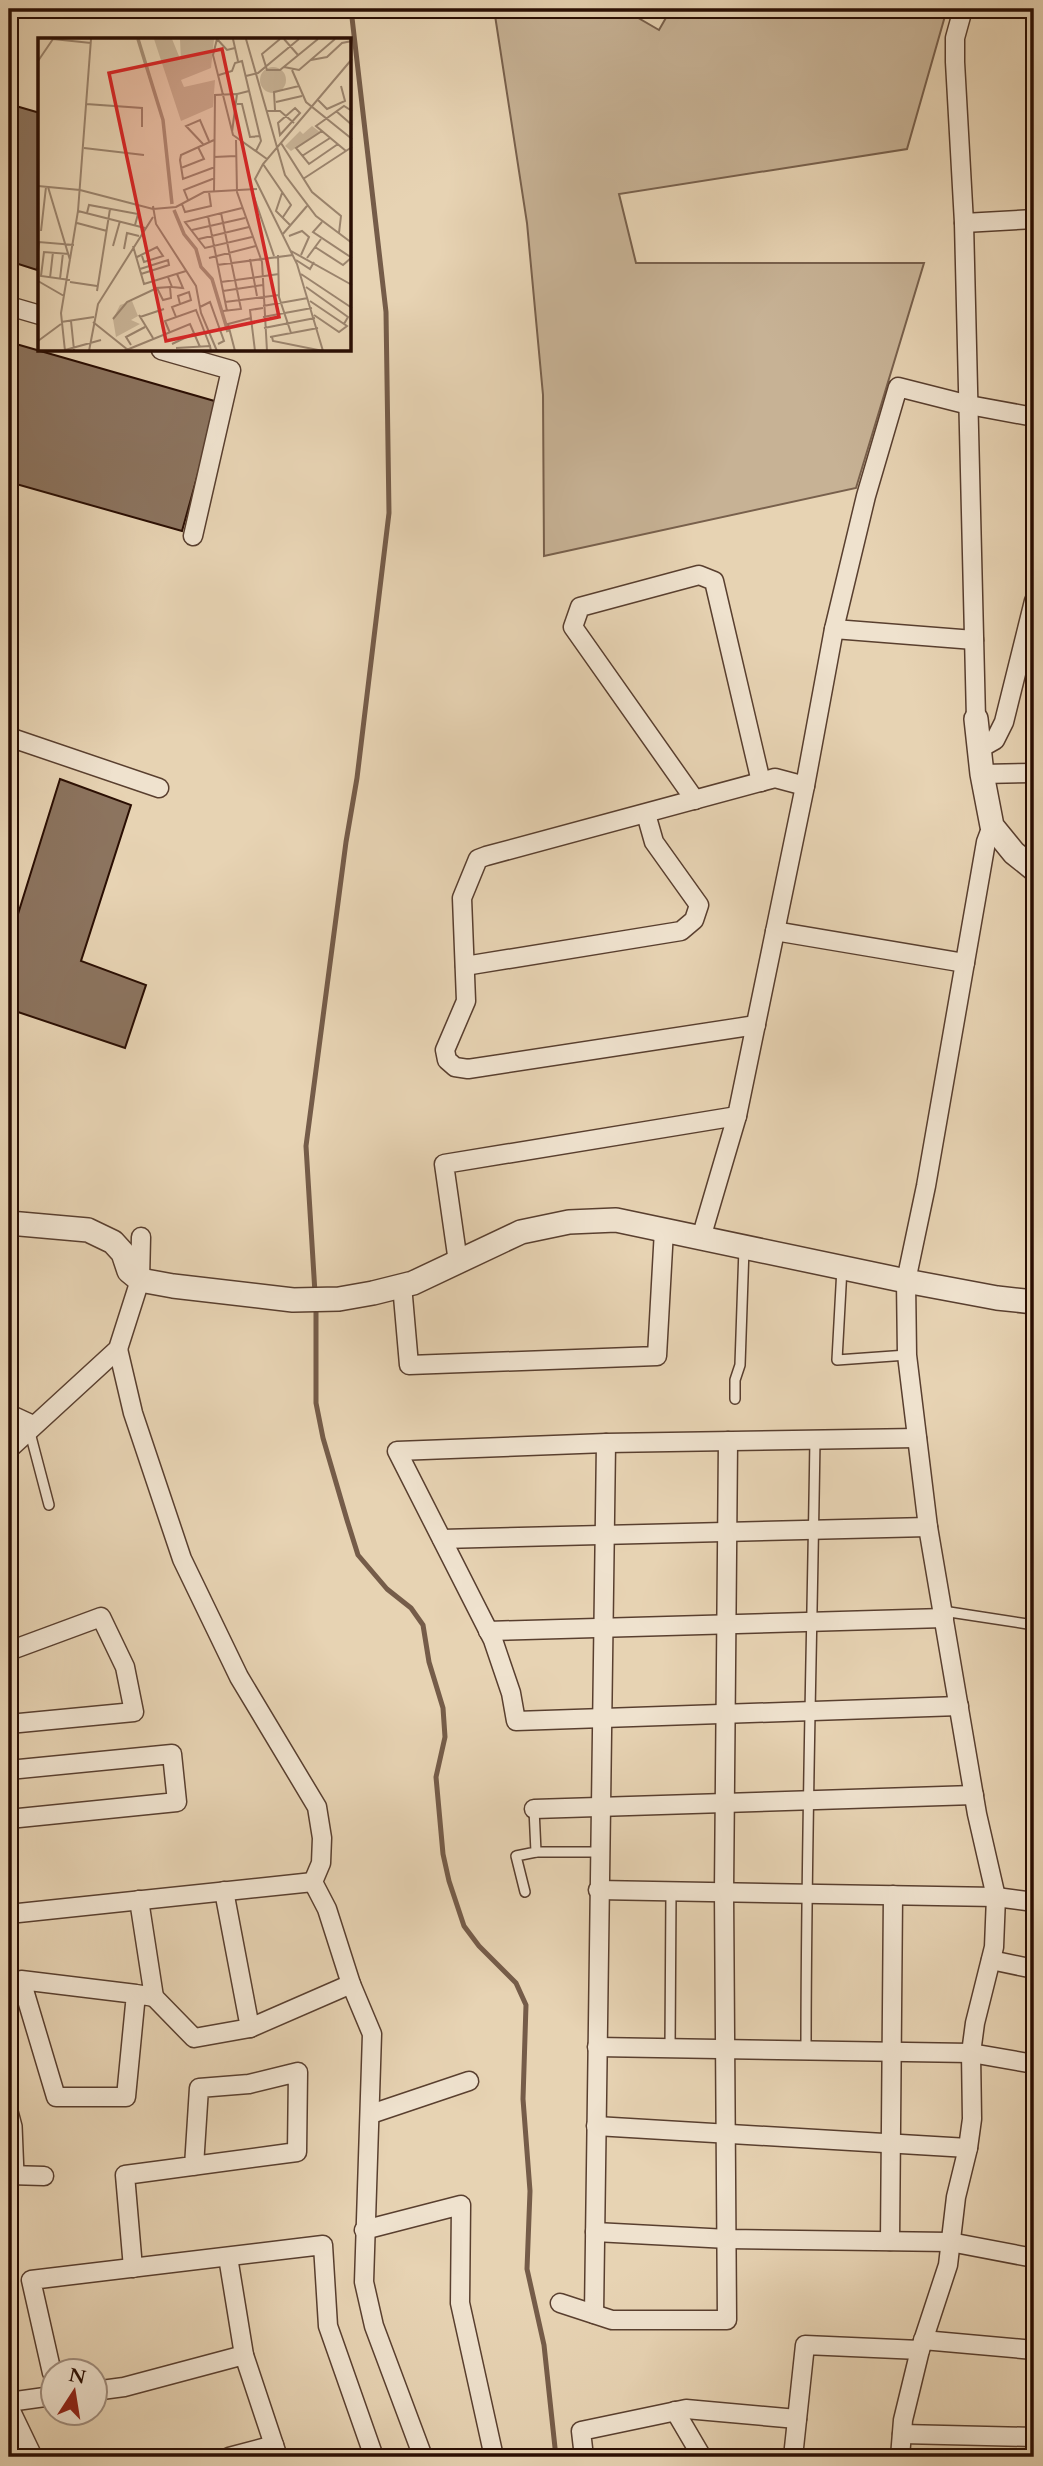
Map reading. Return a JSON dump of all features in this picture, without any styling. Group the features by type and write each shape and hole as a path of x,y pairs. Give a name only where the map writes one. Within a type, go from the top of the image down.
{"street":[{"path":"963,9 956,38 955,62 964,223 976,719 982,774 992,826 1014,853 1034,869"},
{"path":"964,223 1034,219"},
{"path":"9,306 38,314"},
{"path":"168,352 231,370 192,536"},
{"path":"701,1238 737,1116 806,786 834,629 866,496 898,387 969,405 1034,417"},
{"path":"695,800 573,626 580,607 699,575 714,581 761,782"},
{"path":"979,749 995,740 1004,722 1034,601"},
{"path":"834,629 974,640"},
{"path":"9,737 159,788"},
{"path":"982,774 1034,773"},
{"path":"756,1025 467,1069 454,1067 447,1060 445,1050 466,1001 462,898 478,859 775,778 806,786"},
{"path":"465,966 681,931 694,920 699,905 654,842 646,814"},
{"path":"900,2457 902,2434 922,2345 948,2264 956,2197 972,2119 971,2053 975,2023 994,1947 996,1897 974,1795 928,1527 907,1355 906,1281 926,1186 986,842 992,826"},
{"path":"775,931 965,963"},
{"path":"458,1262 444,1164 737,1116"},
{"path":"9,1223 88,1230 113,1242 123,1253 130,1271 140,1280 293,1300 339,1299 402,1285 521,1232 569,1222 616,1220 906,1281 1034,1302"},
{"path":"402,1285 409,1365 657,1356 664,1230"},
{"path":"9,1449 118,1349 140,1280 141,1237"},
{"path":"118,1349 133,1413 182,1559 239,1677 317,1807 322,1838 321,1863 313,1882"},
{"path":"9,1413 31,1427"},
{"path":"917,1438 606,1443 397,1451 488,1631 511,1693 516,1721 959,1706"},
{"path":"560,2303 612,2320 727,2320 724,1892 728,1441"},
{"path":"594,2314 606,1443"},
{"path":"442,1539 928,1527"},
{"path":"488,1631 943,1615"},
{"path":"9,1651 101,1617 125,1667 134,1712 9,1724"},
{"path":"9,1770 172,1754 177,1802 9,1819"},
{"path":"534,1809 974,1795"},
{"path":"9,1913 313,1882"},
{"path":"313,1882 327,1909 351,1984 372,2034 364,2282 373,2326 423,2457"},
{"path":"598,1890 996,1897 1034,1902"},
{"path":"224,1891 250,2028"},
{"path":"890,2241 893,1895"},
{"path":"139,1900 145,1995 126,2097 56,2097 15,1981 145,1995 194,2038 250,2028 351,1984"},
{"path":"991,1960 1034,1969"},
{"path":"597,2047 971,2053 1034,2064"},
{"path":"133,2268 125,2175 194,2166 296,2152 298,2072 249,2084 199,2088 194,2166"},
{"path":"371,2114 469,2081"},
{"path":"596,2126 968,2148"},
{"path":"14,2175 44,2176"},
{"path":"364,2230 461,2205 460,2303 494,2457"},
{"path":"595,2232 728,2239 950,2242 1034,2258"},
{"path":"49,2358 31,2280 323,2245 328,2326 374,2457"},
{"path":"228,2258 244,2356 276,2451 229,2457"},
{"path":"793,2457 806,2346 922,2345 1034,2350"},
{"path":"108,2389 244,2356"},
{"path":"33,2457 9,2404 38,2399"},
{"path":"584,2457 581,2431 686,2409 797,2419"},
{"path":"675,2411 702,2457"},
{"path":"902,2434 1034,2437"}],"lane":[{"path":"735,1399 740,1365 744,1247"},
{"path":"842,1266 837,1360 907,1355"},
{"path":"31,1427 49,1505"},
{"path":"806,2051 806,1894 812,1710 815,1439"},
{"path":"943,1615 1034,1625"},
{"path":"534,1809 536,1852"},
{"path":"525,1892 516,1856 536,1852 599,1852"},
{"path":"670,2049 671,1891"},
{"path":"9,2096 17,2126 14,2175"}],"shaded area":[{"path":"494,9 632,9 635,16 659,30 671,9 947,9 907,149 619,194 636,263 924,263 856,488 544,556 543,395 527,223"}],"building":[{"path":"9,104 38,112 38,266 37,270 9,261"},
{"path":"9,342 218,402 182,531 9,482"},
{"path":"60,779 131,805 81,961 146,985 125,1048 9,1009 9,943"}],"waterway":[{"path":"315,1293 306,1146 346,842 357,778 389,513 386,312 351,9"},
{"path":"316,1306 316,1403 323,1438 358,1555 387,1589 411,1608 423,1625 429,1662 443,1708 445,1737 436,1777 443,1854 449,1881 464,1926 479,1946 516,1983 526,2005 523,2099 530,2191 527,2269 544,2345 556,2457"}]}
